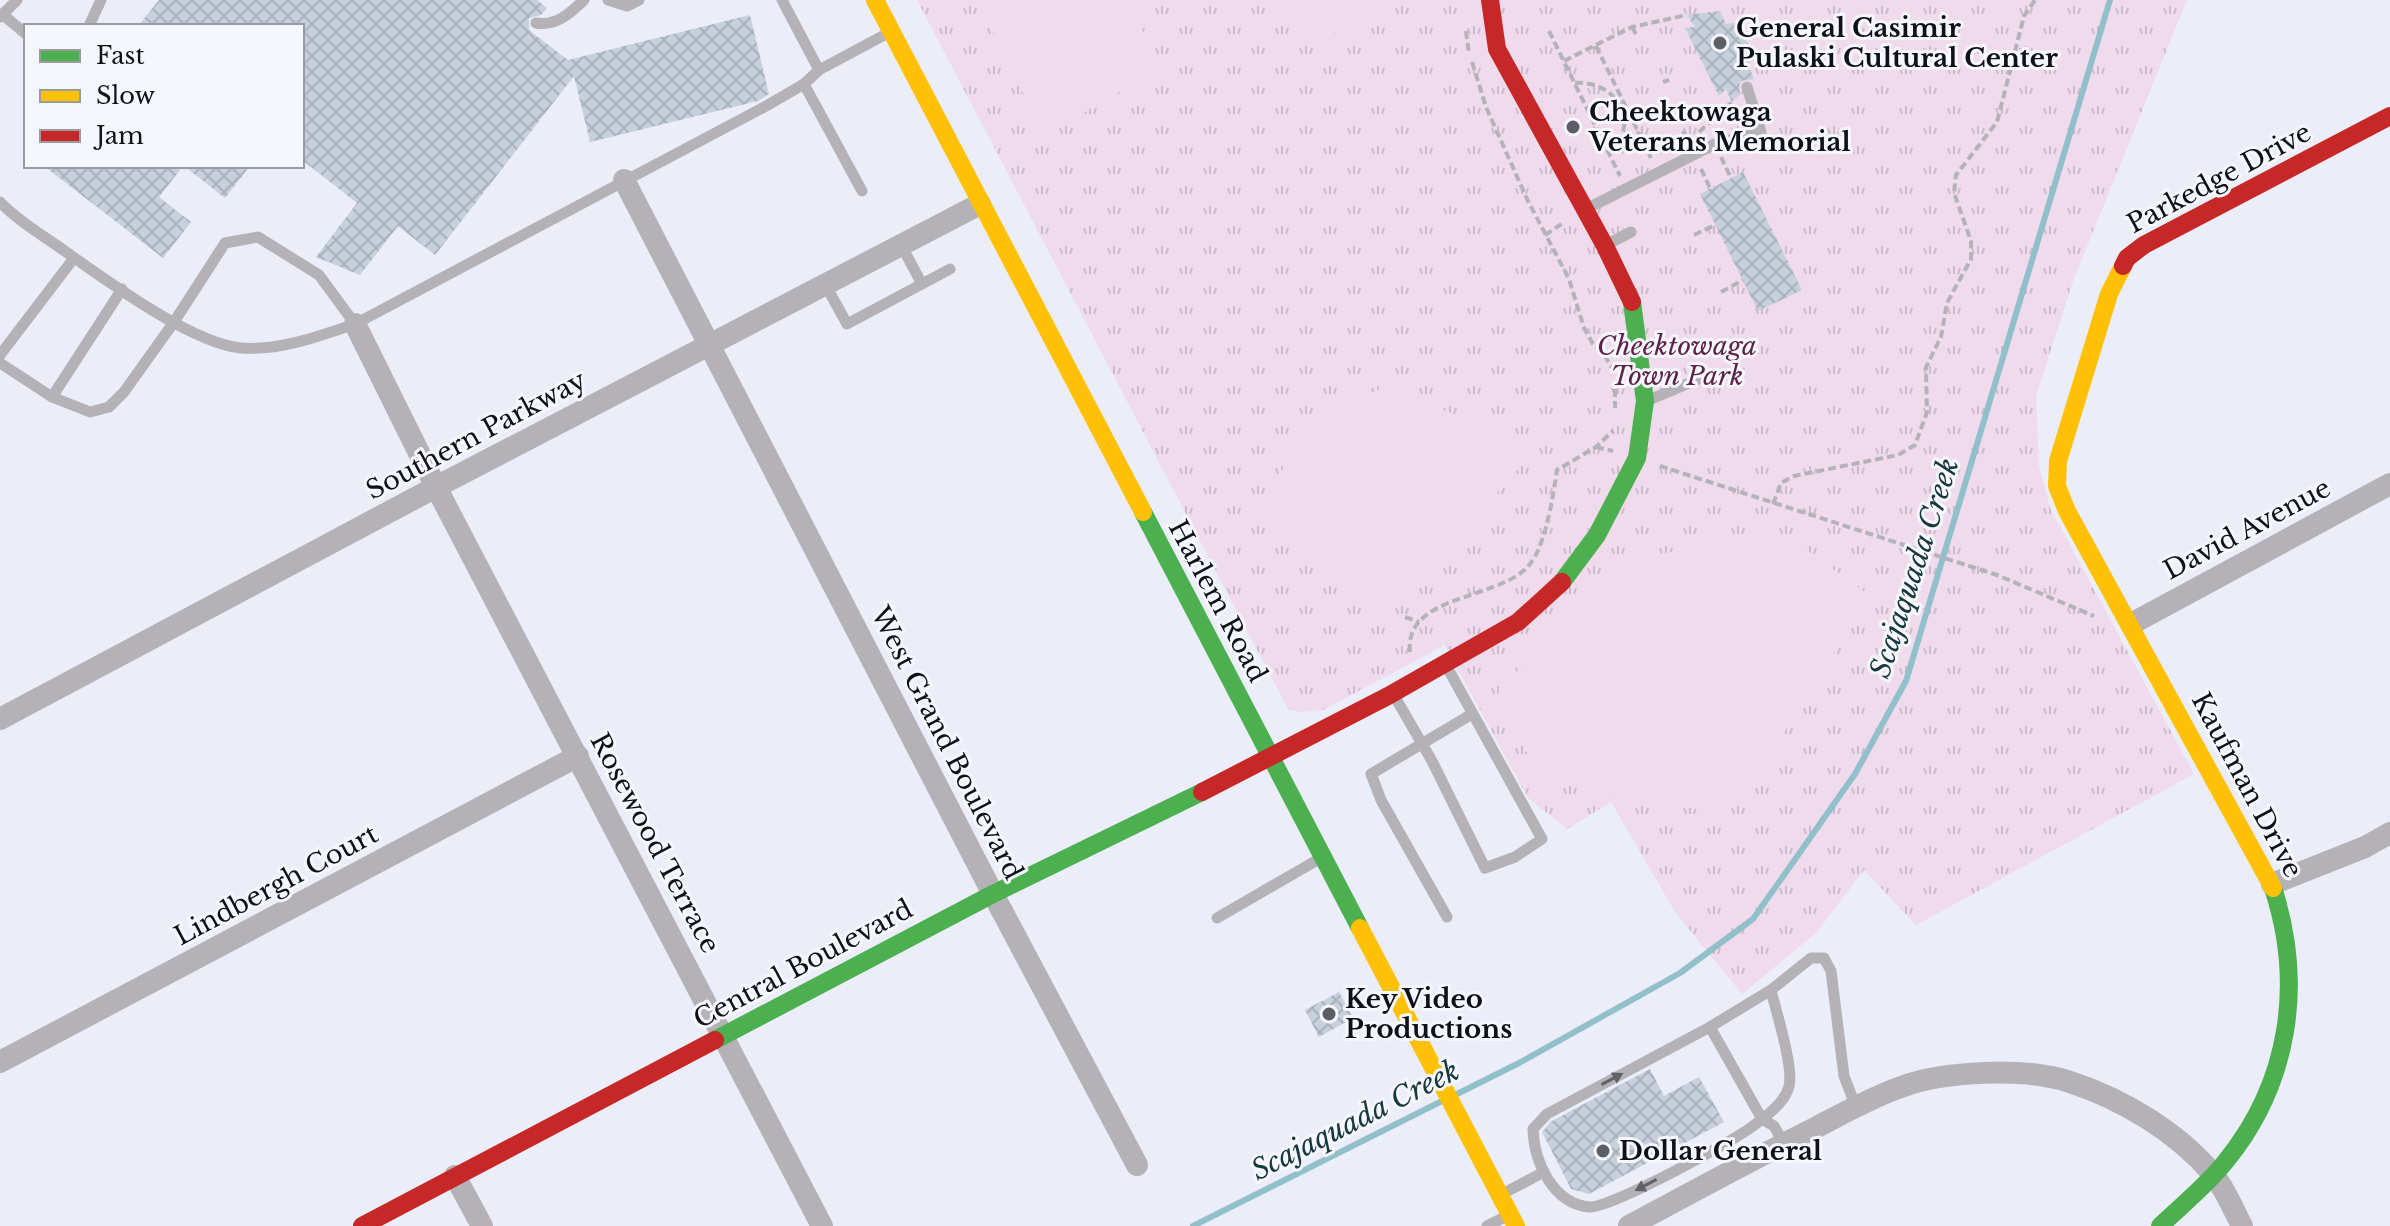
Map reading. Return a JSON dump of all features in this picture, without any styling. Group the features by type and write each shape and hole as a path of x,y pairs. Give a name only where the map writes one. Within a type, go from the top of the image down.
{"street":[{"name":"Harlem Road","path":"875,0 1513,1220"},
{"name":"Central Boulevard","path":"362,1226 993,894 1273,757 1393,693 1518,622 1560,585 1597,535 1637,458 1645,401 1633,305 1503,46 1490,0"},
{"name":"Parkedge Drive","path":"2131,624 2067,511 2057,486 2058,461 2109,294 2119,273 2127,258 2144,245 2390,116"},
{"name":"West Grand Boulevard","path":"624,180 993,894 1137,1165"},
{"name":"Southern Parkway","path":"0,719 436,487 980,204"},
{"name":"Rosewood Terrace","path":"355,324 436,487 822,1226"},
{"name":"David Avenue","path":"2131,624 2390,484"},
{"name":"Kaufman Drive","path":"2131,624 2272,884 2283,909 2290,978 2283,1043 2267,1092 2249,1127 2213,1174 2160,1226"},
{"name":"Lindbergh Court","path":"0,1062 578,756"},
{"path":"2272,884 2365,847 2390,833"},
{"path":"1629,1226 1902,1086 1948,1075 2026,1075 2067,1081 2124,1105 2157,1125 2213,1174 2242,1226"},
{"path":"455,1176 482,1226"}],"lane":[{"path":"17,0 1,15 24,32"},
{"path":"90,24 101,0"},
{"path":"536,23 548,25 566,17 584,0"},
{"path":"608,0 627,6 639,0"},
{"path":"782,0 819,70"},
{"path":"3,210 174,322 211,341 242,348 275,346 355,324 804,84 819,70 891,32"},
{"path":"804,84 862,191"},
{"path":"1584,210 1715,144 1761,132 1747,87"},
{"path":"1605,246 1631,232"},
{"path":"0,363 52,397 90,412 109,407 124,392 174,322 225,243 258,237 319,275 355,324"},
{"path":"901,245 922,284"},
{"path":"0,355 74,258"},
{"path":"825,284 847,324 950,269"},
{"path":"52,397 122,289"},
{"path":"1645,401 1701,378"},
{"path":"1393,693 1485,868 1515,857 1542,839 1445,663"},
{"path":"1447,917 1381,800 1371,774 1472,714"},
{"path":"1217,918 1323,857"},
{"path":"1771,990 1790,1083 1784,1099 1762,1119 1731,1140 1617,1200 1590,1207 1567,1198 1548,1181 1534,1151 1533,1129 1547,1114 1710,1027 1771,990 1811,958 1824,958 1831,971 1844,1076 1856,1107"},
{"path":"1710,1027 1762,1119 1774,1126 1784,1144"},
{"path":"1500,1195 1544,1172"},
{"path":"1487,1226 1513,1220"}],"path":[{"path":"1773,504 1781,483 1794,476 1898,455 1915,445 1927,412 1926,367 1941,337 1947,303 1971,259 1971,241 1954,193 1956,175 1997,122 2024,16 2035,0"},
{"path":"1564,61 1632,27 1687,15"},
{"path":"1632,27 1637,36"},
{"path":"1466,28 1466,43 1486,107 1527,199 1569,279 1584,328 1593,344 1603,352 1614,373"},
{"path":"1549,31 1626,188"},
{"path":"1596,46 1658,172"},
{"path":"1575,83 1591,82 1608,89 1622,111 1624,132 1619,144 1609,153"},
{"path":"1699,132 1732,102"},
{"path":"1715,144 1731,178"},
{"path":"1694,235 1715,225"},
{"path":"1721,292 1743,280"},
{"path":"1614,386 1616,414"},
{"path":"1420,677 1411,658 1409,642 1419,622 1430,611 1506,584 1530,564 1544,533 1557,470 1596,447 1616,428"},
{"path":"1596,447 1997,575 2097,617"},
{"path":"1405,617 1419,622"}],"green space":[{"name":"Cheektowaga Town Park","path":"917,0 2187,0 2073,281 2036,396 2039,465 2050,508 2194,774 1916,925 1864,870 1816,933 1742,994 1675,912 1611,802 1567,829 1528,798 1440,637 1443,646 1323,710 1300,712 1288,709"},
{"path":"994,0 1126,0 1162,67 1066,123 1035,118 981,7"},
{"path":"1286,0 1388,0 1332,35 1300,32"},
{"path":"1385,386 1473,422 1523,463 1404,600 1381,601 1263,504 1306,427"},
{"path":"1786,535 1870,596 1739,804 1718,813 1541,780 1497,694 1617,560"}],"building":[{"path":"159,0 537,0 547,8 541,15 529,18 529,30 568,60 750,15 769,94 758,101 590,142 574,76 435,255 398,226 360,275 316,257 357,203 304,162 304,24 140,24"},
{"name":"General Casimir Pulaski Cultural Center","path":"1720,11 1726,24 1737,23 1755,57 1748,65 1754,79 1741,81 1740,94 1732,102 1726,89 1719,96 1685,28 1695,27 1687,15"},
{"path":"47,168 181,168 159,197 191,222 163,258"},
{"path":"187,168 248,168 225,198"},
{"path":"1743,172 1802,290 1758,311 1700,194"},
{"name":"Key Video Productions","path":"1339,992 1353,1018 1319,1037 1305,1010"},
{"path":"1650,1069 1664,1096 1699,1077 1724,1122 1589,1194 1571,1189 1542,1132 1552,1121"}],"waterway":[{"name":"Scajaquada Creek","path":"1457,1094 1680,973 1753,919 1855,774 1906,681 2110,0"},
{"name":"Scajaquada Creek","path":"1193,1226 1440,1102"}],"traffic: fast":[{"path":"1562,582 1597,535 1637,458 1645,401 1632,302"},
{"path":"1143,512 1360,928"},
{"path":"715,1040 993,894 1202,792"},
{"path":"2160,1226 2226,1161 2248,1130 2265,1098 2277,1065 2289,995 2283,924 2273,888"}],"traffic: slow":[{"path":"875,0 1143,512"},
{"path":"2123,266 2109,294 2058,461 2057,486 2067,511 2273,888"},
{"path":"1360,928 1516,1226"}],"traffic: jam":[{"path":"1490,0 1497,49 1605,246 1632,302"},
{"path":"2123,266 2127,258 2144,245 2390,116"},
{"path":"1202,792 1388,696 1518,622 1562,582"},
{"path":"362,1226 715,1040"}],"place":[{"name":"General Casimir Pulaski Cultural Center","path":"1720,43"},
{"name":"Cheektowaga Veterans Memorial","path":"1573,127"},
{"name":"Key Video Productions","path":"1329,1014"},
{"name":"Dollar General","path":"1603,1151"}]}
